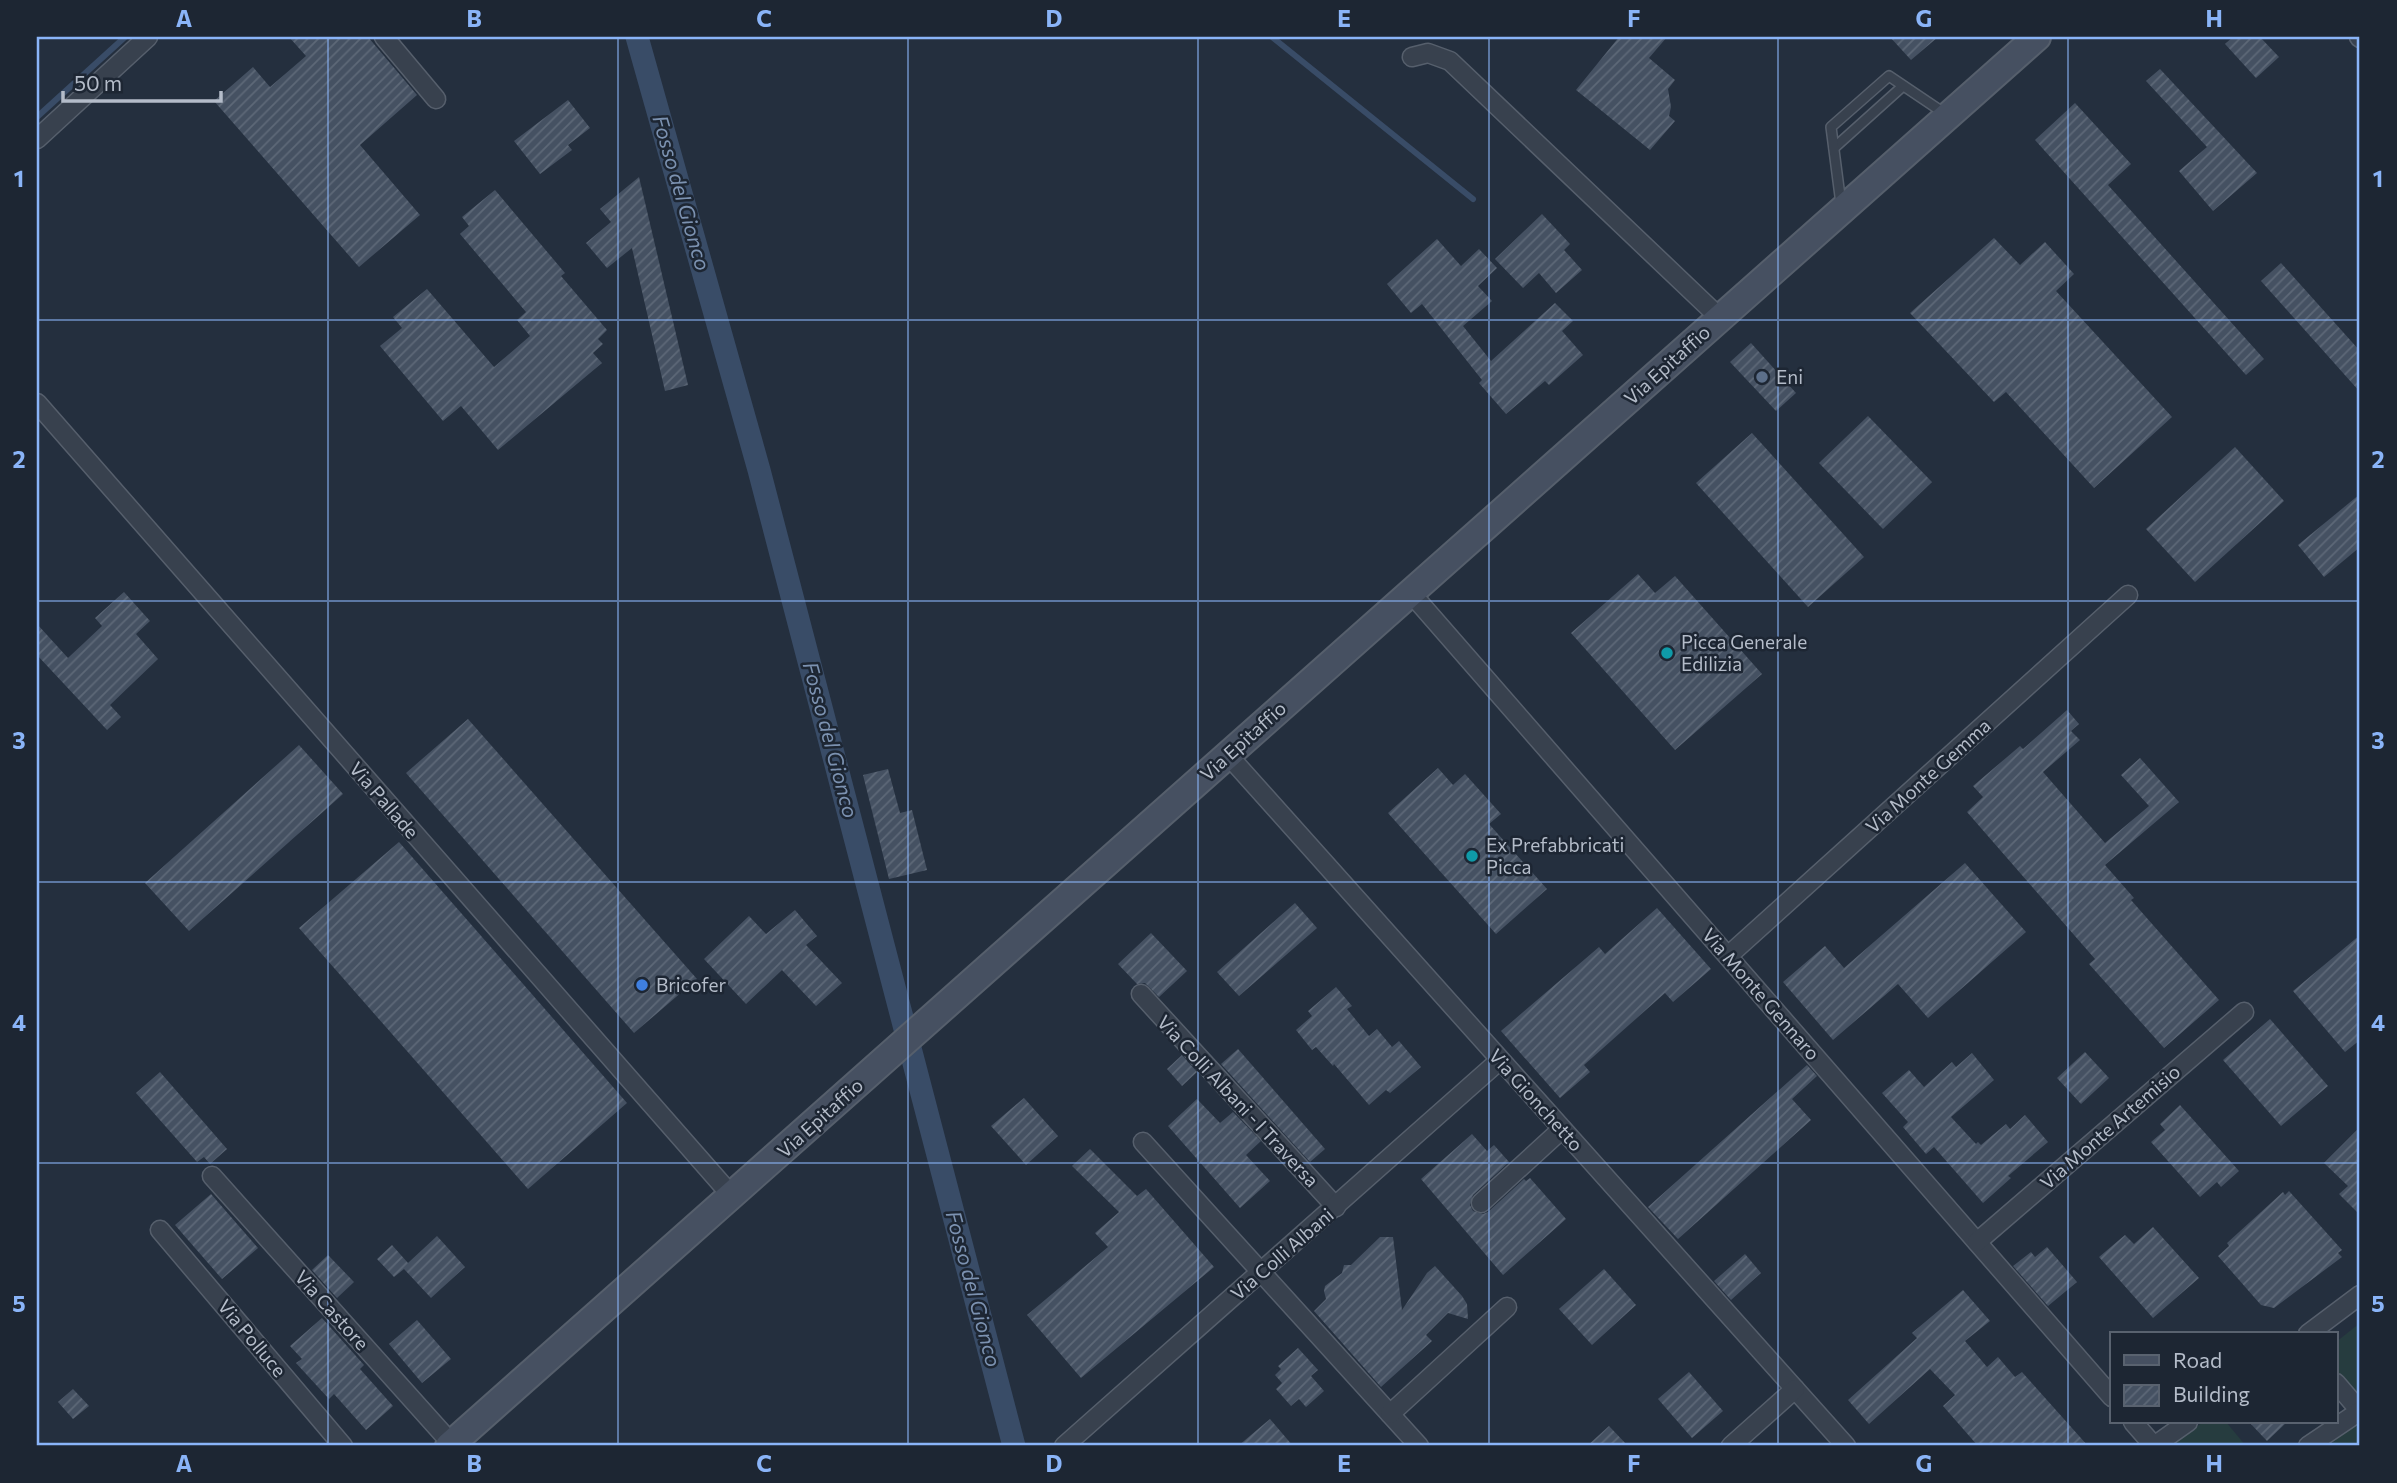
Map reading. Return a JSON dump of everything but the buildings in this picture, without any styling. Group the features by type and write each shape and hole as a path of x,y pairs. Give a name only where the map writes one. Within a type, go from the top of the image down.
{"main road":[{"name":"Via Epitaffio","path":"451,1445 2037,37"}],"street":[{"path":"37,139 148,37"},
{"path":"384,37 436,99"},
{"path":"1412,57 1428,53 1450,61 1720,318"},
{"name":"Via Pallade","path":"37,403 732,1196"},
{"name":"Via Monte Gennaro","path":"1410,592 2110,1395"},
{"name":"Via Monte Gemma","path":"1728,956 2127,595"},
{"name":"Via Gionchetto","path":"1227,754 1846,1446"},
{"name":"Via Colli Albani - I Traversa","path":"1141,994 1336,1207"},
{"name":"Via Monte Artemisio","path":"1977,1242 2244,1012"},
{"name":"Via Colli Albani","path":"1064,1446 1500,1060"},
{"path":"1481,1203 1562,1129"},
{"path":"1143,1142 1419,1446"},
{"name":"Via Castore","path":"212,1176 451,1445"},
{"name":"Via Polluce","path":"160,1230 343,1446"},
{"path":"2311,1332 2360,1295"},
{"path":"1390,1414 1507,1307"},
{"path":"2308,1446 2360,1411 2338,1385"},
{"path":"1731,1446 1795,1389"},
{"path":"2135,1424 2154,1446 2185,1424"}],"lane":[{"path":"1842,210 1831,127 1889,76 1948,116"},
{"path":"1834,148 1903,86"}],"green space":[{"path":"2360,1323 2360,1402 2338,1373 2338,1340"},
{"path":"2360,1420 2360,1446 2328,1446"},
{"path":"2200,1424 2228,1424 2246,1446 2171,1446"}],"waterway":[{"path":"37,117 125,37"},
{"name":"Fosso del Gionco","path":"637,37 759,470 1014,1446"},
{"path":"1272,37 1473,199"}],"place":[{"name":"Eni","path":"1762,377"},
{"name":"Picca Generale Edilizia","path":"1667,653"},
{"name":"Ex Prefabbricati Picca","path":"1472,856"},
{"name":"Bricofer","path":"642,985"}]}
